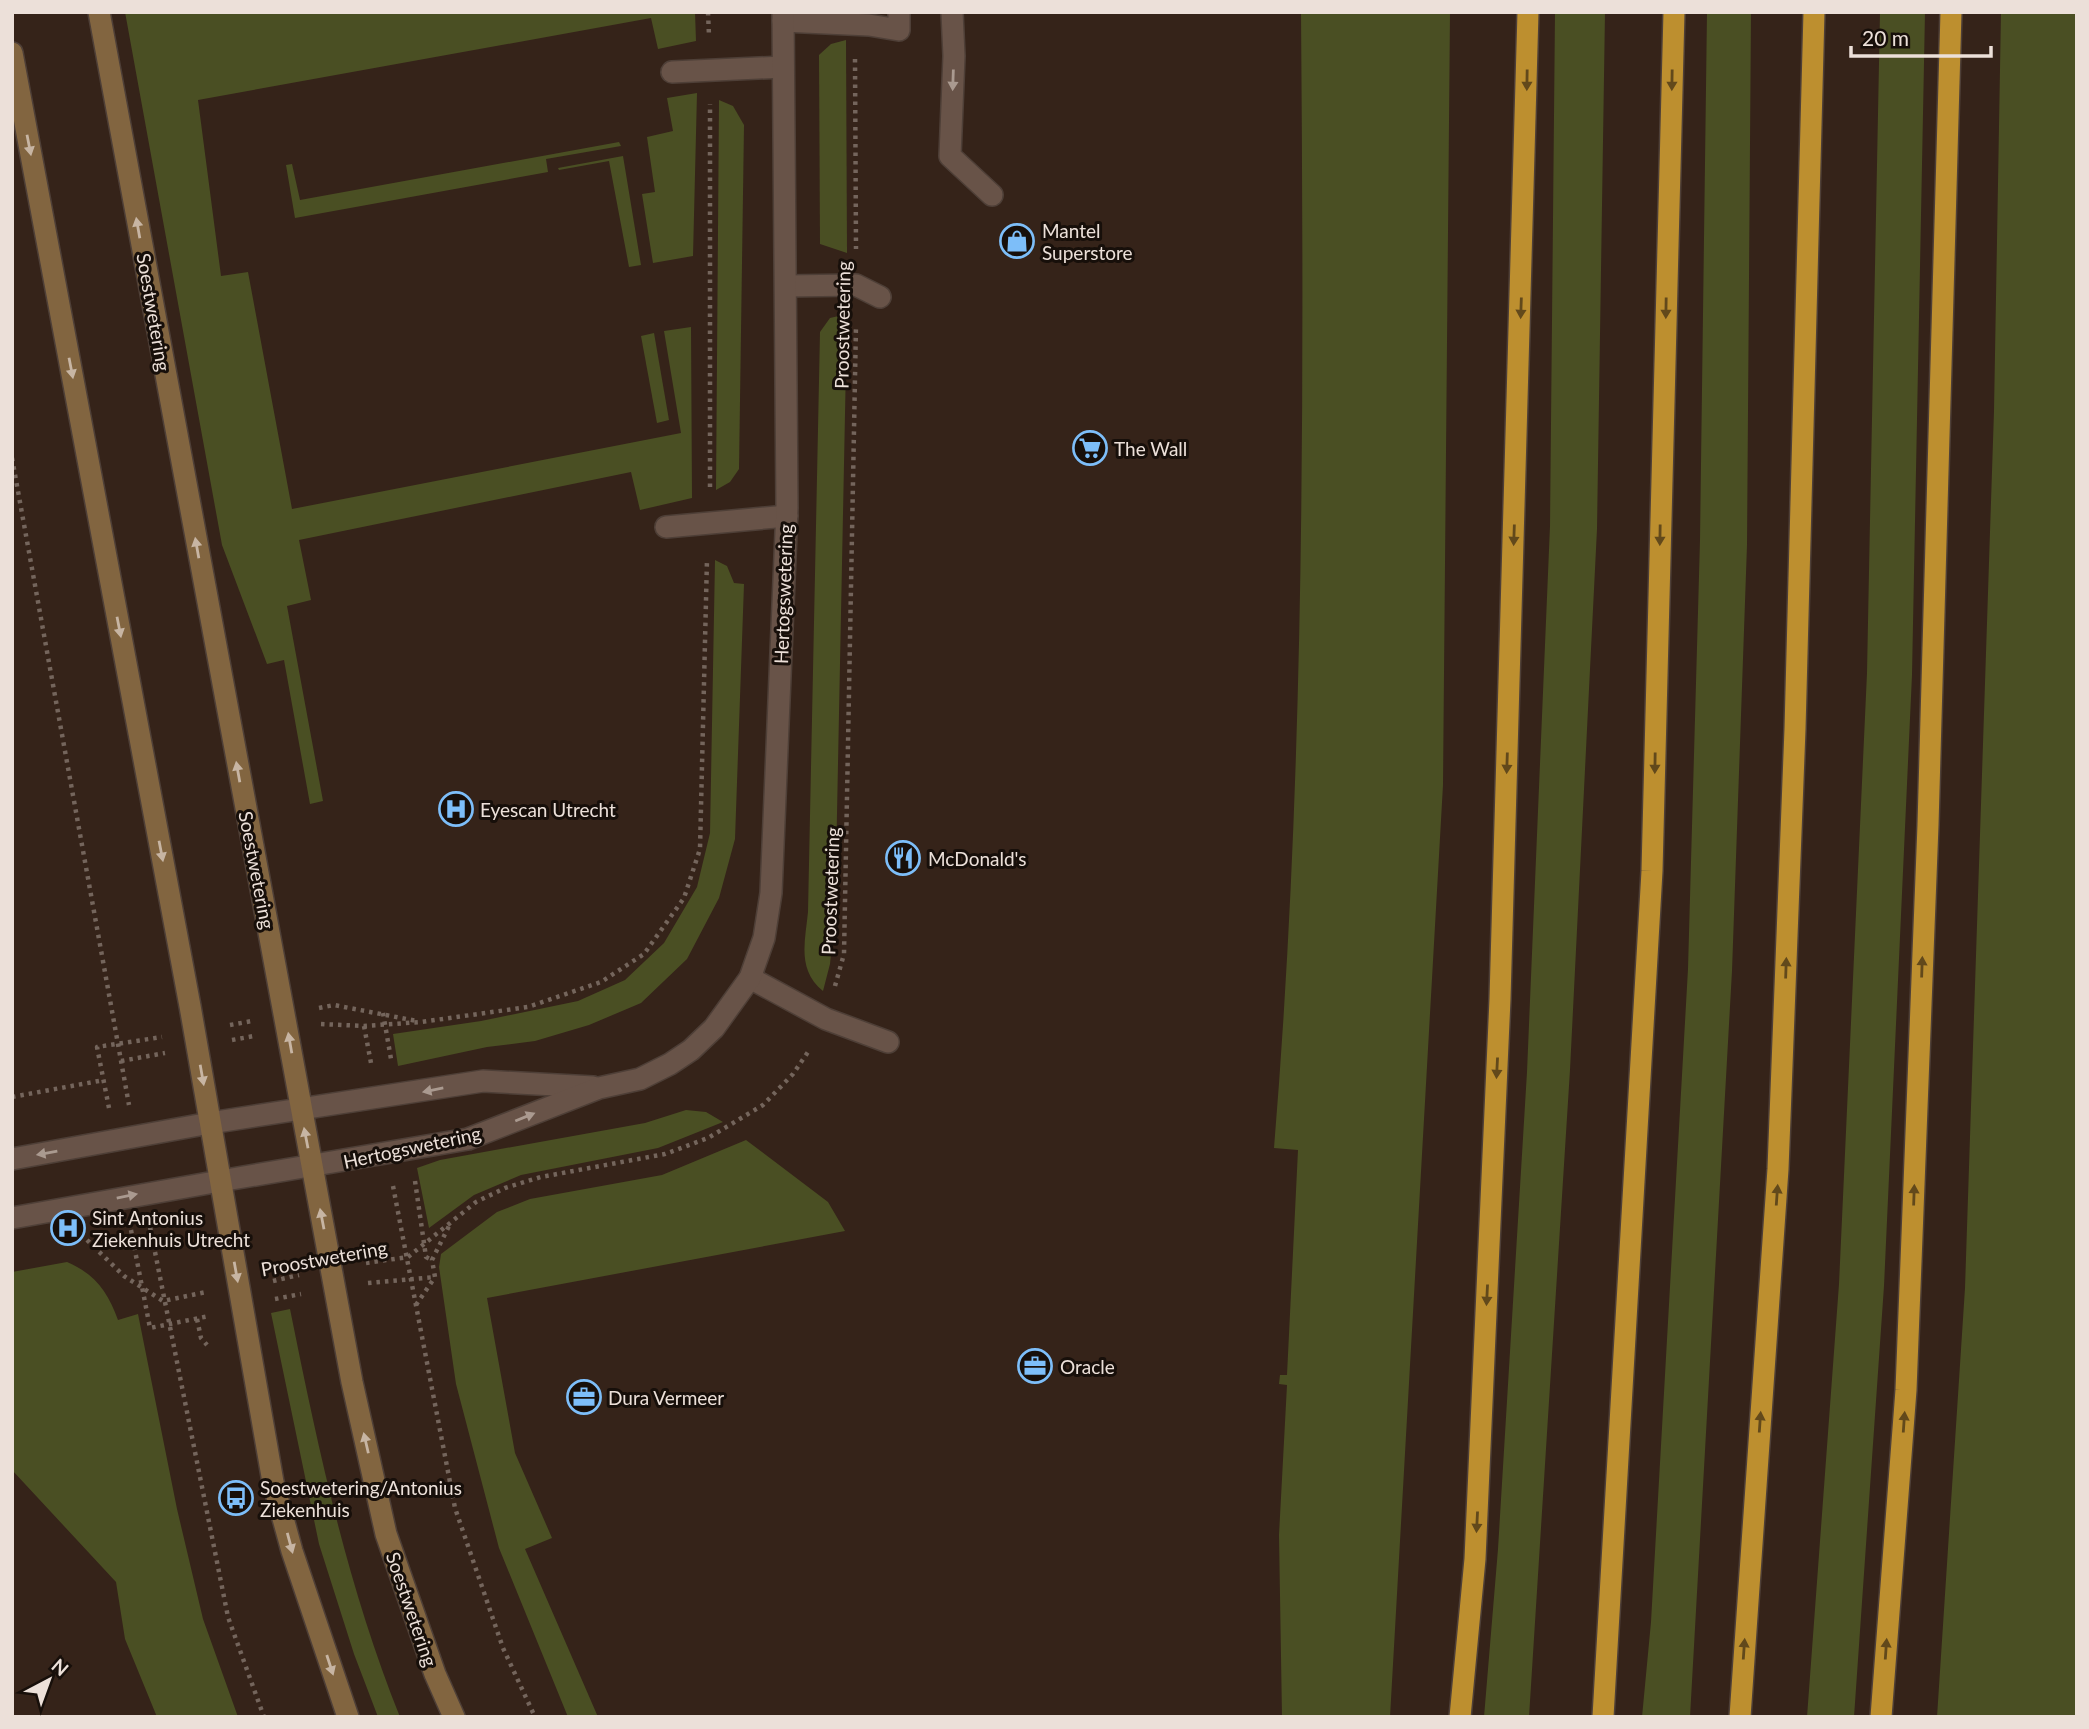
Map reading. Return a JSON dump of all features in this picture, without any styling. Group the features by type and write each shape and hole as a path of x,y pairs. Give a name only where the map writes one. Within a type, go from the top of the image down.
{"highway":[{"path":"1460,1717 1475,1559 1500,1013 1528,12"},
{"path":"1603,1717 1652,871 1674,12"},
{"path":"1740,1717 1778,1169 1795,729 1814,12"},
{"path":"1881,1717 1906,1390 1928,825 1951,12"}],"main road":[{"name":"Soestwetering","path":"99,12 301,1111 386,1534 435,1674 454,1717"},
{"path":"12,53 197,1047 273,1482 292,1551 348,1717"}],"street":[{"path":"783,17 899,30 899,12"},
{"path":"952,12 954,56 950,156 992,195"},
{"name":"Hertogswetering","path":"12,1217 144,1192 468,1139 598,1088 640,1079 691,1050 713,1028 750,978 764,938 771,893 787,516 783,17"},
{"path":"672,72 783,67"},
{"path":"786,286 856,285 880,297"},
{"path":"666,527 708,521 787,516"},
{"path":"750,978 826,1019 888,1042"},
{"name":"Hertogswetering","path":"12,1159 135,1135 483,1081 598,1088"}],"path":[{"path":"121,1062 332,1022 364,1026 421,1022 528,1007 601,982 644,954 684,898 700,849 708,521 708,12"},
{"name":"Proostwetering","path":"163,1301 408,1257 476,1202 505,1188 541,1177 665,1154 735,1125 763,1105 793,1073 826,1019 844,954 856,285 855,26"},
{"path":"12,458 135,1135"},
{"path":"364,1026 378,1098"},
{"path":"12,1097 103,1080"},
{"path":"388,1154 455,1508 503,1648 535,1717"},
{"path":"144,1192 163,1301 228,1617 264,1717"},
{"path":"416,1305 435,1277 432,1260 451,1223"},
{"path":"84,1237 124,1276 163,1301"},
{"path":"197,1319 201,1338 208,1345"}],"green space":[{"path":"125,12 695,12 696,41 658,49 651,18 198,100 221,276 248,272 292,509 681,433 664,331 691,327 692,498 640,510 631,472 299,540 311,600 287,606 323,801 310,804 284,660 267,664 222,545"},
{"path":"1301,12 1450,12 1443,785 1390,1717 1282,1717 1279,1535 1287,1385 1279,1384 1280,1375 1287,1375 1298,1150 1274,1148 1292,865 1297,723 1302,438"},
{"path":"1555,12 1605,12 1597,529 1570,1070 1529,1717 1484,1717 1498,1549 1527,1072 1550,526"},
{"path":"1707,12 1751,12 1747,545 1732,971 1690,1717 1642,1717 1651,1622 1688,969 1700,540"},
{"path":"1880,12 1925,12 1912,675 1884,1286 1854,1717 1807,1717 1839,1284 1867,673"},
{"path":"2001,12 2077,12 2077,1717 1937,1717 1965,1288 1994,411"},
{"path":"846,40 847,253 820,244 819,55 831,44"},
{"path":"697,93 693,256 653,263 642,194 655,192 647,137 673,131 667,98"},
{"path":"719,100 733,106 744,125 739,469 730,482 716,490"},
{"path":"619,142 621,146 546,159 548,172 295,218 286,165 292,164 300,200"},
{"path":"623,156 641,265 629,267 609,161 559,170 558,168"},
{"path":"847,314 835,914 830,964 823,991 809,974 805,955 820,332 830,318"},
{"path":"654,333 669,420 657,423 641,336"},
{"path":"715,560 727,566 734,583 744,584 735,839 719,898 687,959 641,1003 589,1025 535,1041 487,1047 398,1066 393,1034 481,1021 578,1001 625,980 664,943 697,887 710,833"},
{"path":"686,1110 706,1112 723,1122 658,1148 521,1175 474,1195 429,1228 417,1168 440,1160 645,1123"},
{"path":"746,1140 828,1202 845,1231 487,1298 515,1453 552,1538 525,1549 598,1717 568,1717 499,1548 456,1384 439,1267 441,1254 497,1212 530,1199 662,1175"},
{"path":"67,1262 93,1278 110,1301 118,1320 138,1314 177,1509 203,1619 238,1717 157,1717 125,1639 116,1582 12,1470 12,1272"},
{"path":"290,1309 323,1464 349,1567 400,1717 378,1717 354,1654 319,1544 271,1313"}],"place":[{"name":"Mantel Superstore","path":"1017,241"},
{"name":"The Wall","path":"1090,448"},
{"name":"Eyescan Utrecht","path":"456,809"},
{"name":"McDonald's","path":"903,858"},
{"name":"Sint Antonius Ziekenhuis Utrecht","path":"68,1228"},
{"name":"Oracle","path":"1035,1366"},
{"name":"Dura Vermeer","path":"584,1397"},
{"name":"Soestwetering/Antonius Ziekenhuis","path":"236,1498"}]}
